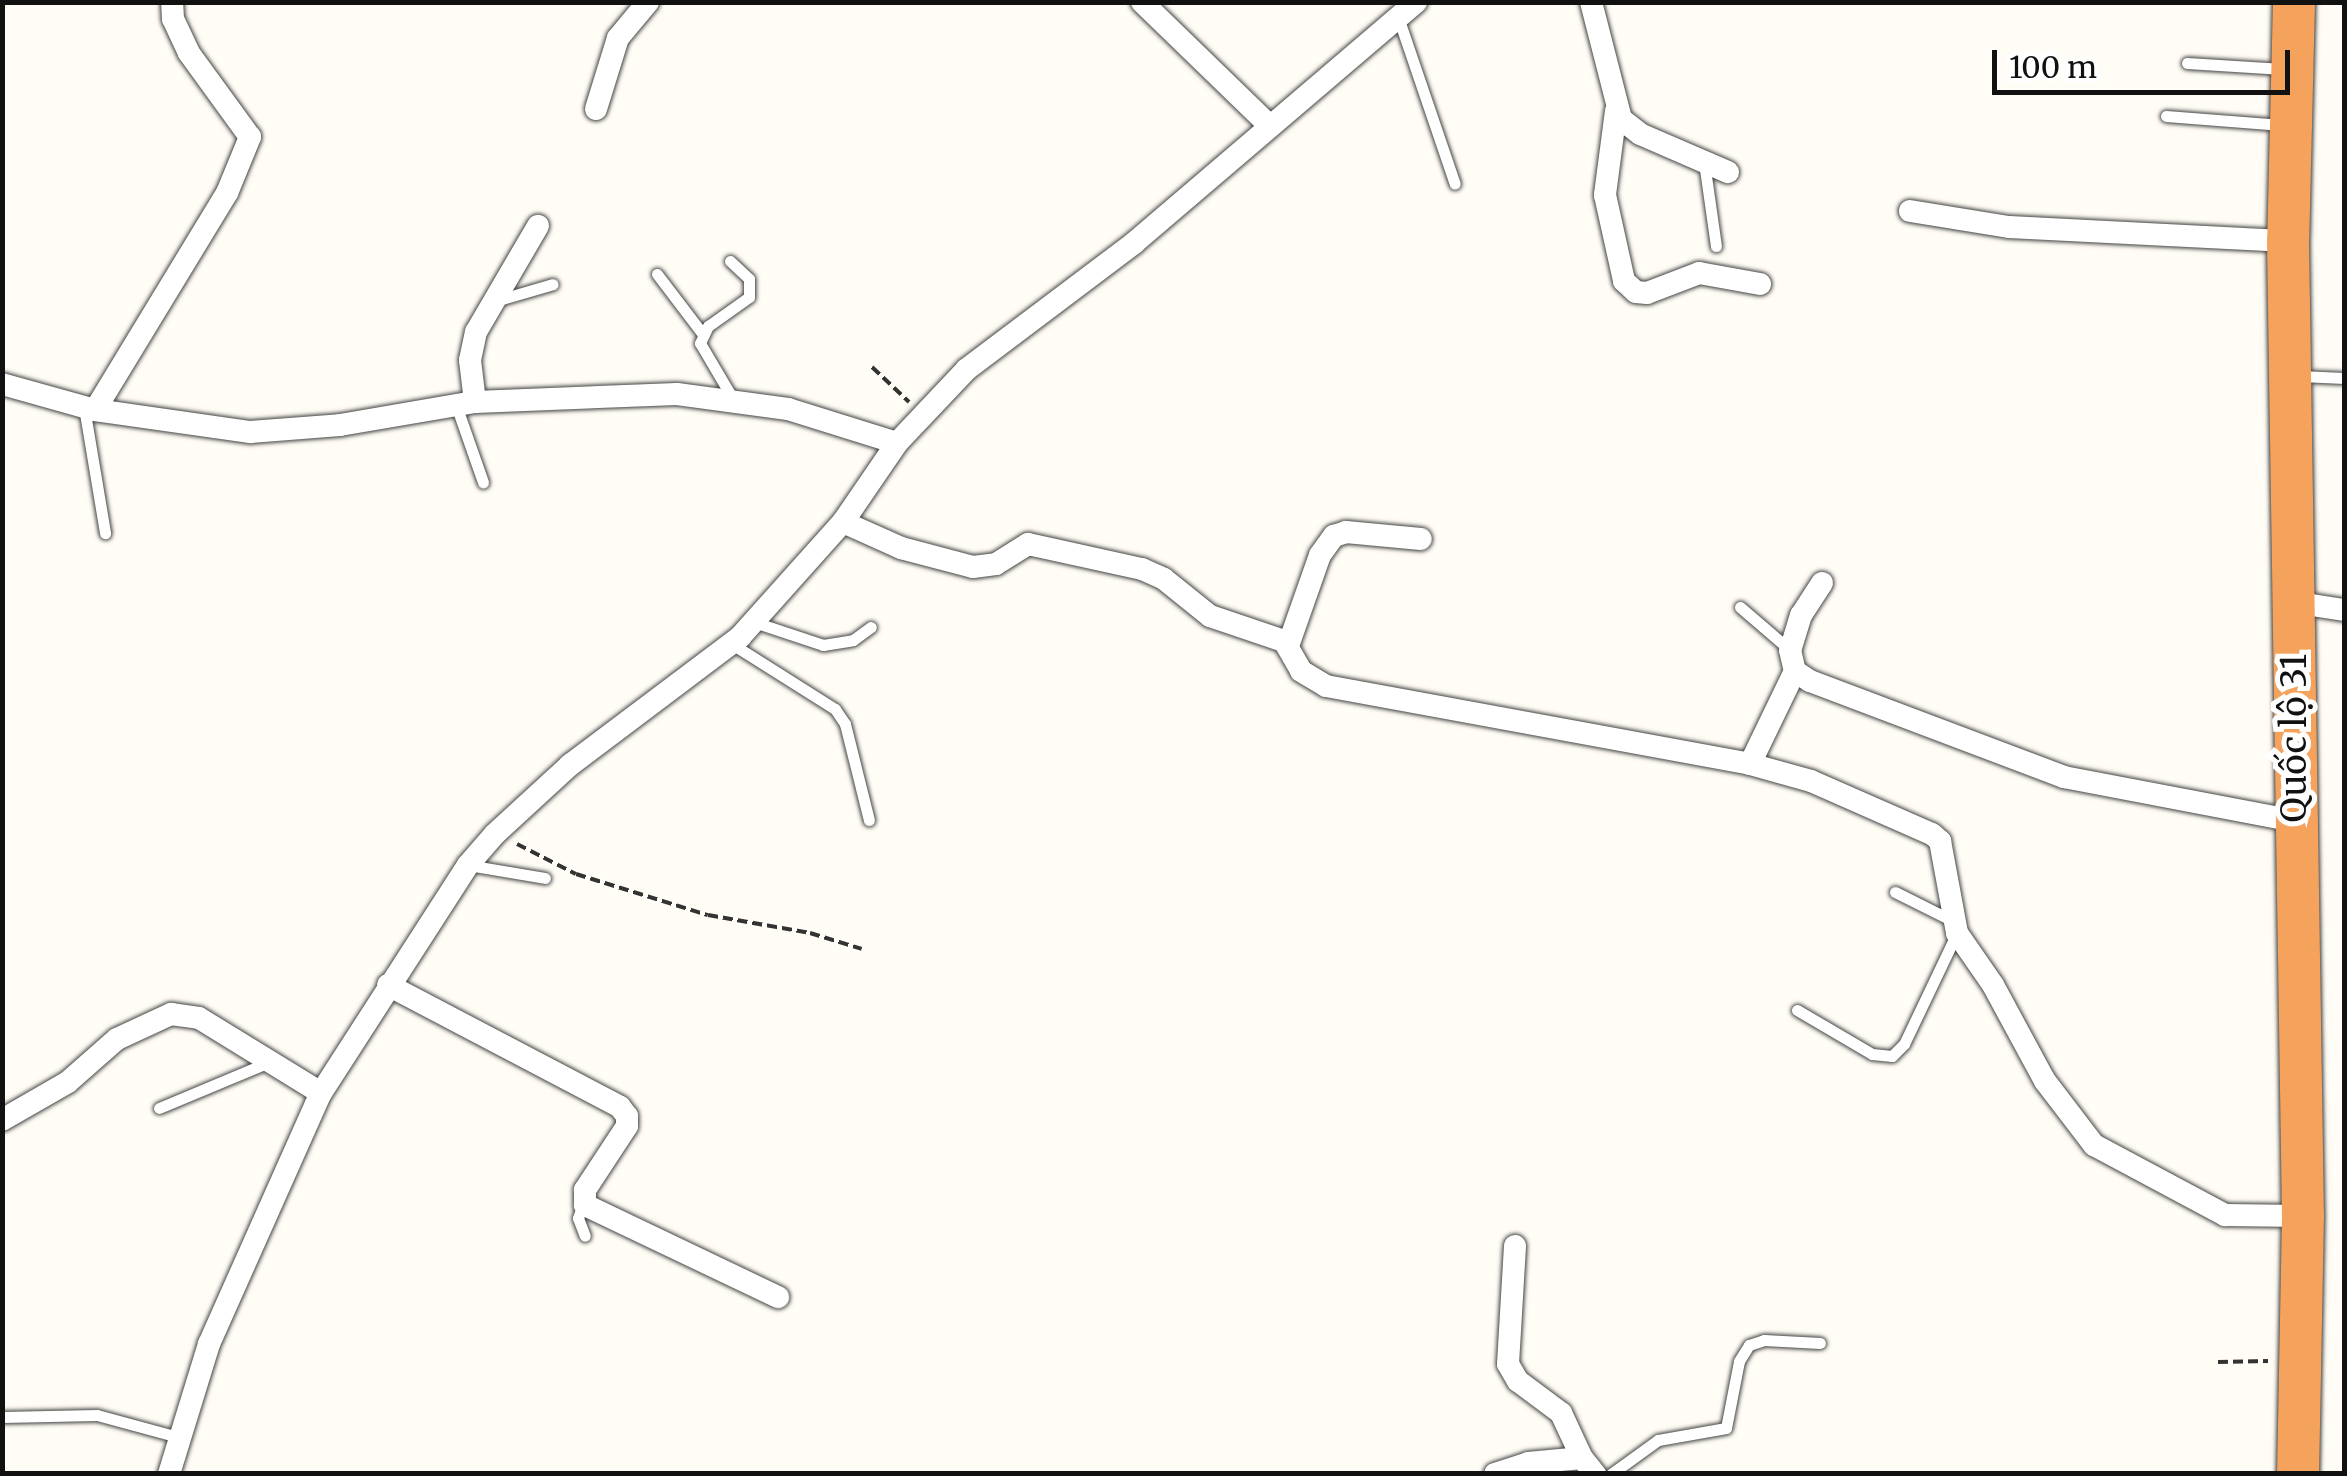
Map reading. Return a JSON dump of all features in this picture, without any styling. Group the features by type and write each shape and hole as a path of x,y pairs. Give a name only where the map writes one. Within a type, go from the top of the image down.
{"highway":[{"name":"Quốc lộ 31","path":"2294,2 2288,241 2303,1216 2298,1474"}],"street":[{"path":"90,409 227,194 250,138 188,53 172,19 172,2"},
{"path":"596,109 618,38 648,2"},
{"path":"1142,2 1269,126"},
{"path":"1591,2 1616,111 1604,195 1624,282 1636,292 1647,293 1699,273 1760,284"},
{"path":"170,1474 178,1437 223,1310 322,1094 468,865 495,834 570,765 732,644 843,522 897,443 968,369 1134,243 1407,10"},
{"path":"1616,111 1640,134 1728,172"},
{"path":"1910,210 2009,228 2288,241"},
{"path":"466,404 472,346 491,302 538,226"},
{"path":"2,384 90,409 250,432 340,425 466,404 677,394 788,409 897,443"},
{"path":"843,522 902,548 973,567 996,564 1028,544 1142,569 1164,579 1210,616 1278,638 1288,646 1300,672 1326,686 1750,764 1811,781 1932,834 1940,841 1954,927 1993,985 2045,1081 2094,1145 2206,1209 2225,1215 2303,1216"},
{"path":"1288,646 1328,541 1346,532 1421,539"},
{"path":"1750,764 1792,660 1801,615 1822,583"},
{"path":"2293,602 2344,610"},
{"path":"1792,660 1810,681 2064,777 2294,820"},
{"path":"388,985 625,1112 627,1126 585,1190 584,1202 591,1210 778,1297"},
{"path":"2,1120 68,1082 117,1038 171,1014 199,1018 322,1094"},
{"path":"1515,1246 1508,1364 1518,1381 1560,1413 1588,1466"},
{"path":"1495,1474 1528,1462 1588,1466"}],"lane":[{"path":"1407,10 1456,184"},
{"path":"2188,63 2292,70"},
{"path":"2166,116 2291,125"},
{"path":"1704,162 1716,246"},
{"path":"702,334 750,298 749,279 730,261"},
{"path":"656,274 702,334 701,348 734,399"},
{"path":"491,302 553,284"},
{"path":"2291,375 2344,378"},
{"path":"466,404 484,482"},
{"path":"90,409 106,533"},
{"path":"1740,606 1792,660"},
{"path":"754,622 823,645 853,640 871,627"},
{"path":"732,644 836,709 845,724 868,820"},
{"path":"468,865 545,878"},
{"path":"1797,1010 1872,1054 1892,1056 1904,1044 1954,927 1895,892"},
{"path":"159,1108 268,1062"},
{"path":"584,1202 578,1218 585,1236"},
{"path":"1611,1474 1658,1440 1726,1428 1738,1360 1749,1345 1764,1340 1820,1343"},
{"path":"2,1417 97,1415 178,1437"}],"path":[{"path":"872,367 924,415"},
{"path":"495,834 576,874 689,909 810,933 862,949"},
{"path":"2218,1362 2298,1360"}]}
